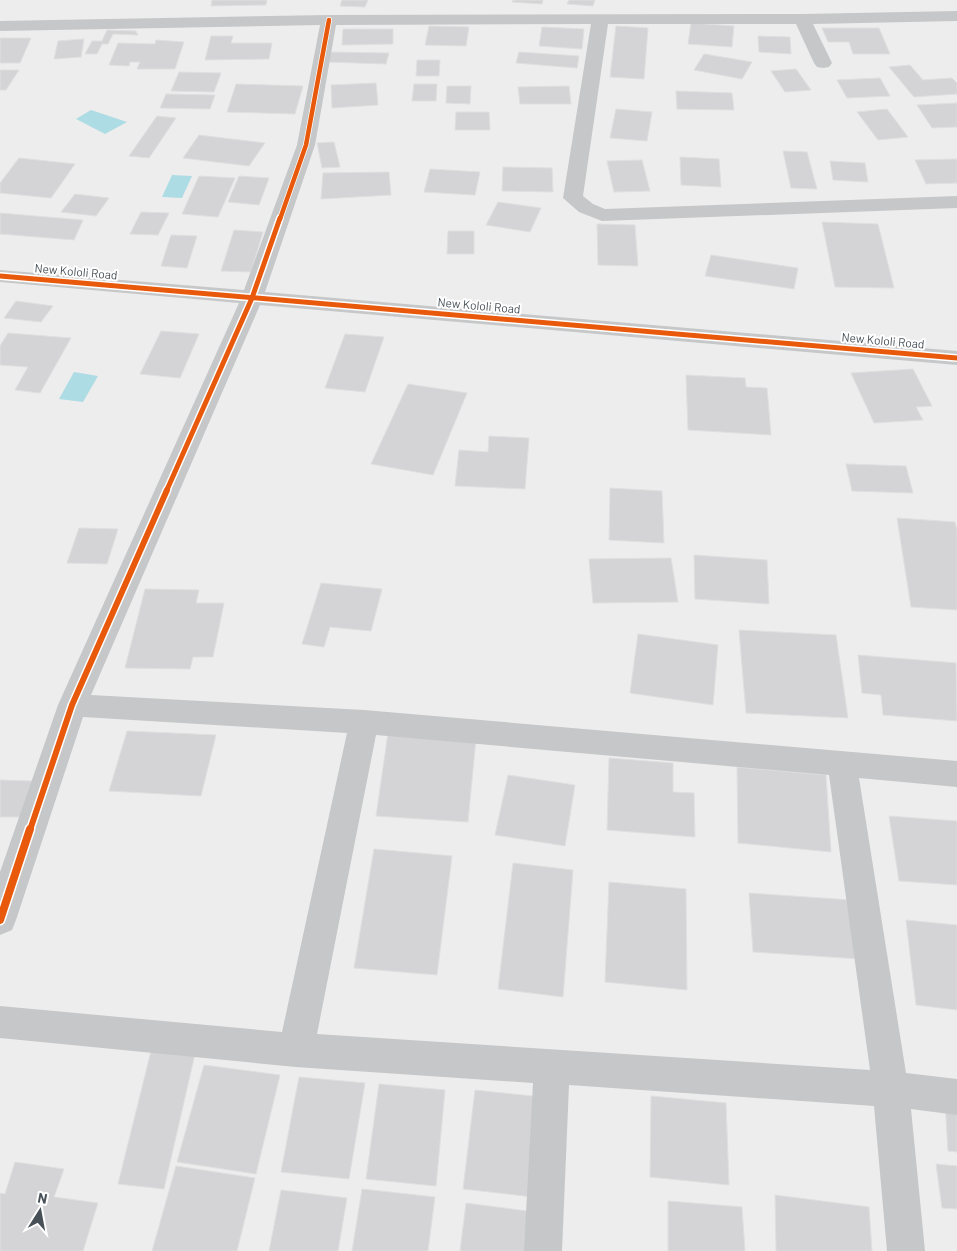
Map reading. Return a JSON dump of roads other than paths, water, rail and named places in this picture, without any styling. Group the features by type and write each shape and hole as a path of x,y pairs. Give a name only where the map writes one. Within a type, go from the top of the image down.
{"street":[{"path":"0,26 329,20 479,14 600,20 802,20 957,16"},
{"path":"0,920 72,705 252,298 306,145 329,20"},
{"path":"600,20 573,198 586,208 602,215 957,202"},
{"path":"802,20 823,63"},
{"name":"New Kololi Road","path":"0,276 957,358"},
{"path":"72,705 364,722 957,774"},
{"path":"296,1050 364,722"},
{"path":"842,764 892,1089 906,1251"},
{"path":"0,1022 296,1050 892,1089 957,1097"},
{"path":"543,1251 552,1066"}],"water":[{"path":"91,110 127,122 105,134 76,119"},
{"path":"172,175 192,176 182,198 162,197"},
{"path":"74,372 98,376 83,402 59,399"}]}
